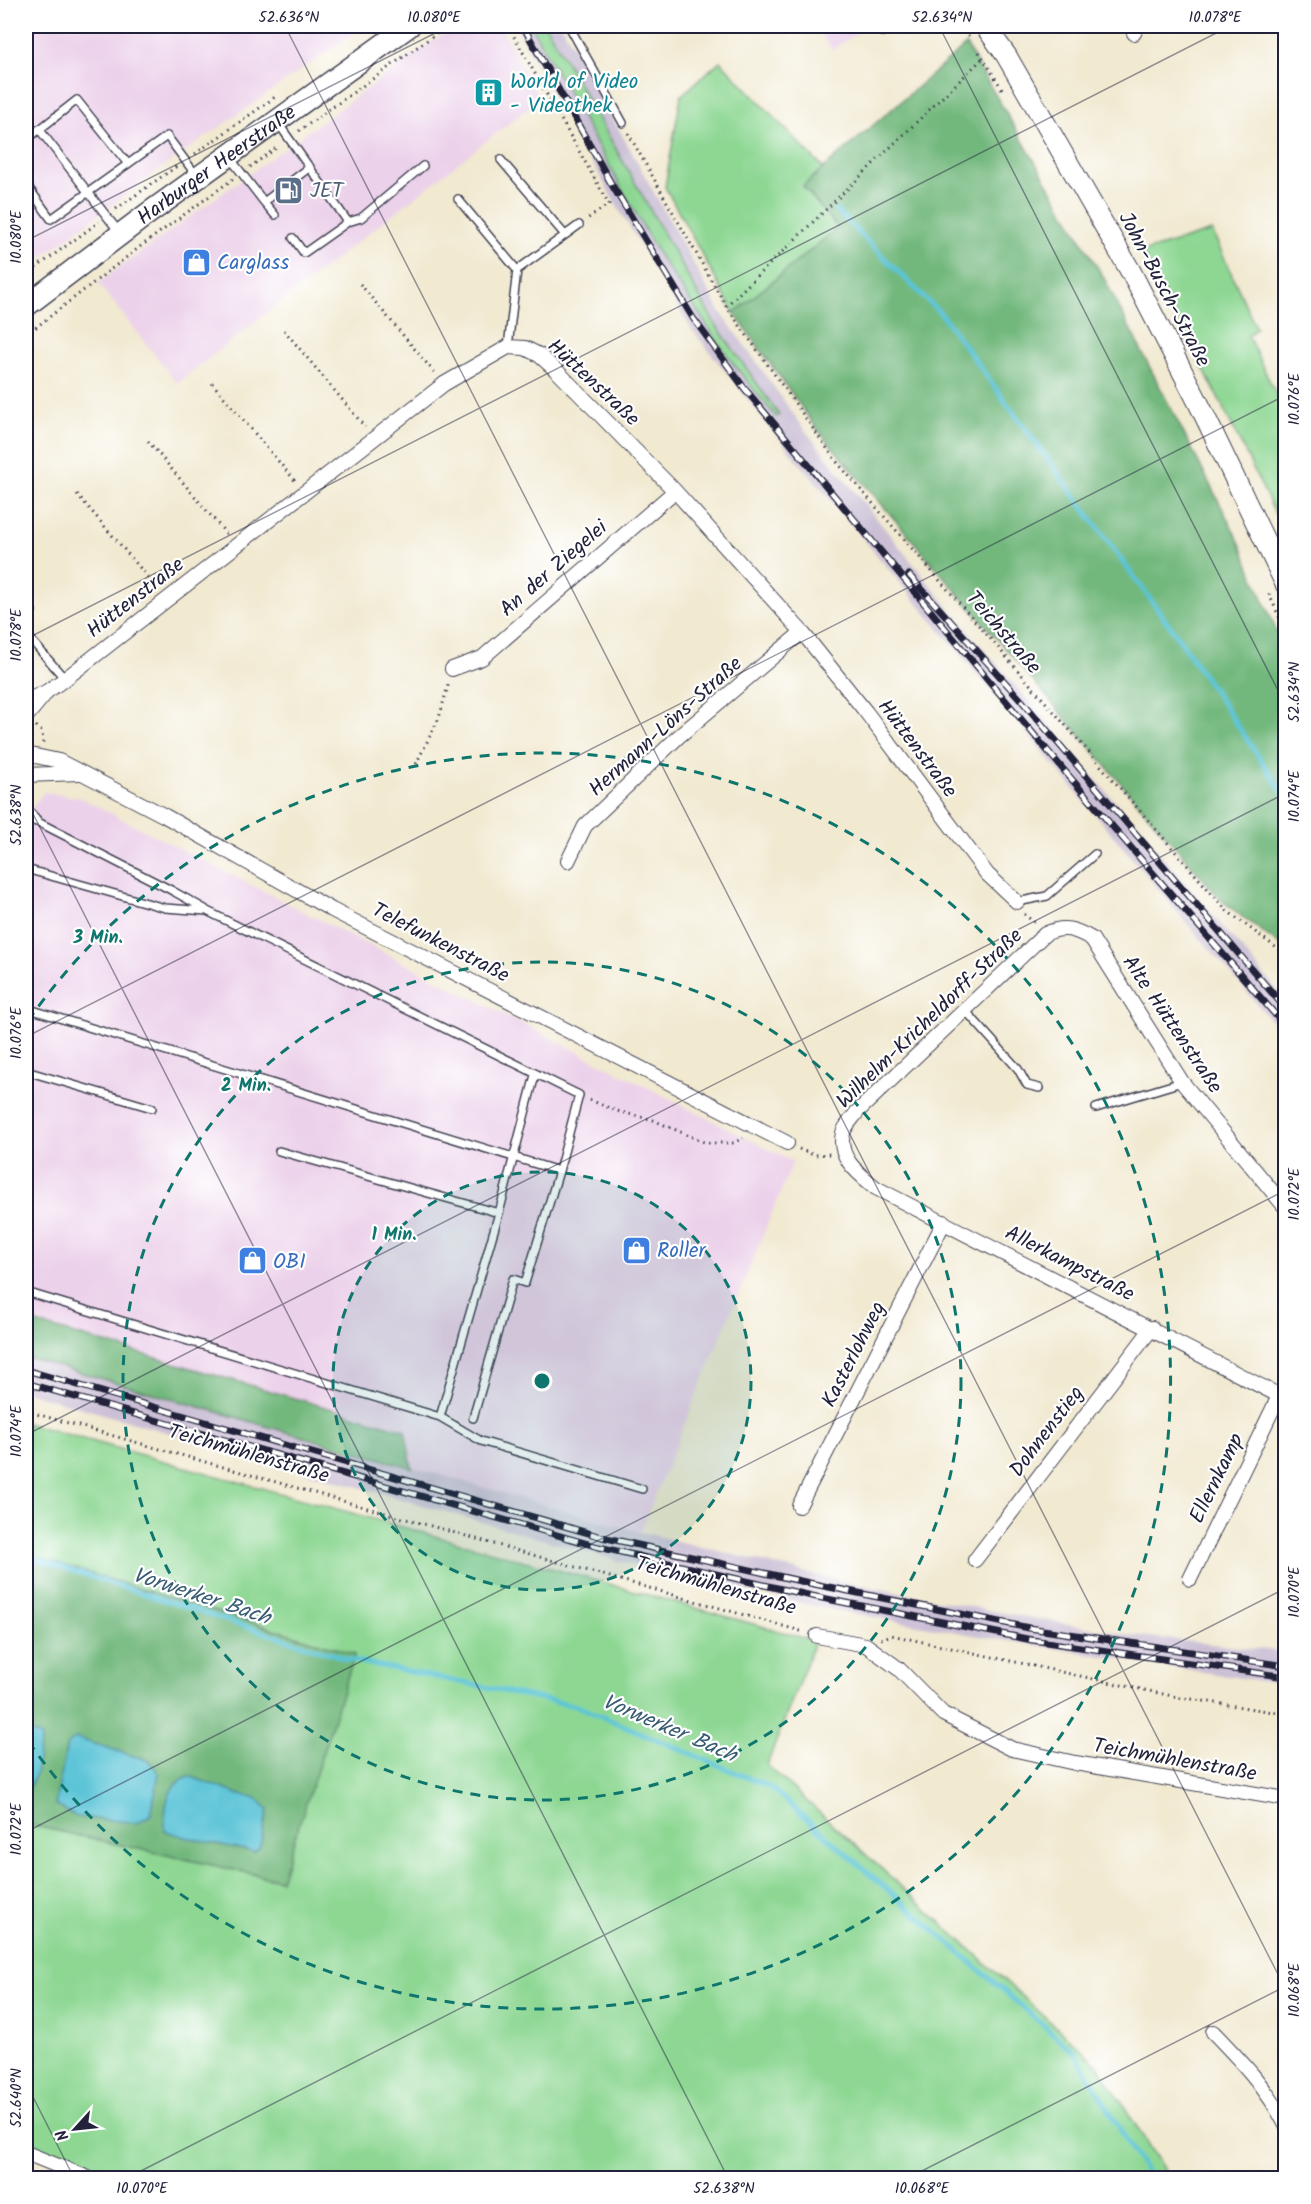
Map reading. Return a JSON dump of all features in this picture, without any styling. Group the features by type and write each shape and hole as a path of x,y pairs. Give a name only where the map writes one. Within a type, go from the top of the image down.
{"main road":[{"name":"Harburger Heerstraße","path":"26,306 120,234 409,26"},
{"name":"John-Busch-Straße","path":"986,26 1006,56 1131,272 1209,424 1277,588"}],"street":[{"name":"Hüttenstraße","path":"46,692 444,384 508,347 525,348 545,360 675,490 802,632 866,712 987,874 1017,902"},
{"name":"An der Ziegelei","path":"452,669 482,658 675,490"},
{"name":"Hermann-Löns-Straße","path":"568,861 585,826 678,737 802,632"},
{"path":"26,701 46,692"},
{"path":"26,717 46,692"},
{"name":"Telefunkenstraße","path":"26,754 59,761 165,816 332,910 787,1143"},
{"name":"Telefunkenstraße","path":"26,775 79,773"},
{"name":"Wilhelm-Kricheldorff-Straße","path":"844,1154 843,1132 857,1112 1045,934 1055,929 1066,928"},
{"name":"Alte Hüttenstraße","path":"1066,928 1078,931 1092,939 1182,1082 1286,1208"},
{"name":"Allerkampstraße","path":"844,1154 854,1170 876,1188 1152,1328 1282,1398"},
{"name":"Kasterlohweg","path":"799,1506 945,1222"},
{"name":"Dohnenstieg","path":"975,1560 1152,1328"},
{"name":"Ellernkamp","path":"1190,1579 1282,1398"},
{"name":"Teichmühlenstraße","path":"818,1636 866,1645 899,1669 943,1714 1012,1749 1075,1763 1286,1799"},
{"path":"1213,2032 1250,2069 1282,2107 1286,2125"},
{"path":"26,2153 88,2178"}],"lane":[{"path":"569,26 623,123"},
{"path":"882,32 890,26"},
{"path":"26,140 77,100 128,164"},
{"path":"277,121 348,222"},
{"path":"39,129 120,234"},
{"path":"26,184 51,219 167,136 198,178"},
{"path":"228,156 275,216"},
{"path":"501,160 565,235"},
{"path":"293,238 304,253 348,222 361,218 423,166"},
{"path":"264,202 310,167"},
{"path":"458,199 517,270 508,347"},
{"path":"517,270 579,225"},
{"path":"26,617 32,611"},
{"path":"26,634 65,679"},
{"path":"26,808 40,823"},
{"path":"26,819 40,823 207,911 579,1095 525,1283 513,1279 473,1418"},
{"path":"1017,902 1047,896 1095,854"},
{"path":"26,869 165,908 207,911"},
{"path":"26,1008 559,1171"},
{"path":"965,1010 1018,1069 1027,1085 1039,1088"},
{"path":"26,1071 152,1108"},
{"path":"440,1417 499,1213 535,1075"},
{"path":"1096,1108 1182,1082"},
{"path":"279,1151 499,1213"},
{"path":"26,1292 440,1417 482,1441 642,1489"}],"path":[{"path":"508,26 609,204 579,225"},
{"path":"961,26 972,42"},
{"path":"977,50 1007,97"},
{"path":"726,306 983,58"},
{"path":"26,275 282,91"},
{"name":"Teichstraße","path":"623,123 726,306 836,461 1226,910 1286,954"},
{"path":"360,284 444,384"},
{"path":"284,330 375,438"},
{"path":"212,383 305,493"},
{"path":"148,441 236,545"},
{"path":"77,495 167,599"},
{"path":"1277,588 1286,632"},
{"path":"416,764 439,718 452,669"},
{"path":"1017,902 1023,913 1045,934"},
{"path":"579,1095 617,1111 653,1120 705,1143 734,1143 760,1129"},
{"path":"787,1143 814,1155 844,1154"},
{"name":"Teichmühlenstraße","path":"26,1411 818,1636"},
{"path":"866,1645 891,1635 1172,1696 1286,1714"}],"shaded area":[{"path":"26,26 364,26 161,168 26,269"},
{"path":"454,26 500,26 540,99 177,383 98,283"},
{"path":"516,26 531,26 659,255 731,361 776,417 779,414 714,322 546,26 562,26 719,310 804,429 958,619 1285,999 1285,1036 1174,908 786,447 690,327 615,203"},
{"path":"816,26 867,26 832,50"},
{"path":"44,792 81,798 793,1162 640,1532 412,1468 405,1430 26,1320 26,816"},
{"path":"26,1357 640,1532 840,1581 1131,1635 1285,1652 1285,1685 990,1638 829,1609 625,1563 26,1392"}],"green space":[{"path":"531,26 546,26 714,322 779,415 776,417 731,361 659,255"},
{"path":"966,45 1105,280 1239,541 1285,652 1285,949 1222,901 817,429 734,313 838,228 803,186"},
{"path":"720,61 823,168 803,186 838,228 734,313 665,187 681,96"},
{"path":"1212,231 1256,328 1248,336 1285,413 1285,534 1218,397 1142,252"},
{"path":"26,1320 405,1430 412,1468 26,1357"},
{"path":"26,1423 815,1641 767,1765 1098,2065 1169,2178 107,2178 26,2145 26,1824 280,1880 355,1654 26,1554"},
{"path":"26,1554 355,1654 281,1880 26,1824"}],"water":[{"path":"26,1730 41,1737 36,1774 26,1792"},
{"path":"76,1738 150,1761 159,1774 151,1815 137,1823 77,1817 55,1805 67,1744"},
{"path":"189,1776 241,1795 255,1797 268,1809 260,1846 254,1852 165,1831 166,1806 171,1791 181,1780"}],"waterway":[{"path":"836,210 942,315 1175,633 1286,797"},
{"name":"Vorwerker Bach","path":"26,1556 351,1660 577,1706 770,1787 1075,2053 1149,2178"}],"railway":[{"path":"523,26 612,185 693,318 745,389 1062,768 1286,1027"},
{"path":"909,575 1022,701 1286,1009"},
{"path":"26,1370 602,1537 1029,1628 1286,1666"},
{"path":"26,1383 599,1547 812,1596 1032,1640 1286,1677"}],"place":[{"name":"World of Video - Videothek","path":"489,93"},
{"name":"JET","path":"289,190"},
{"name":"Carglass","path":"196,262"},
{"name":"Roller","path":"636,1250"},
{"name":"OBI","path":"252,1261"}]}
